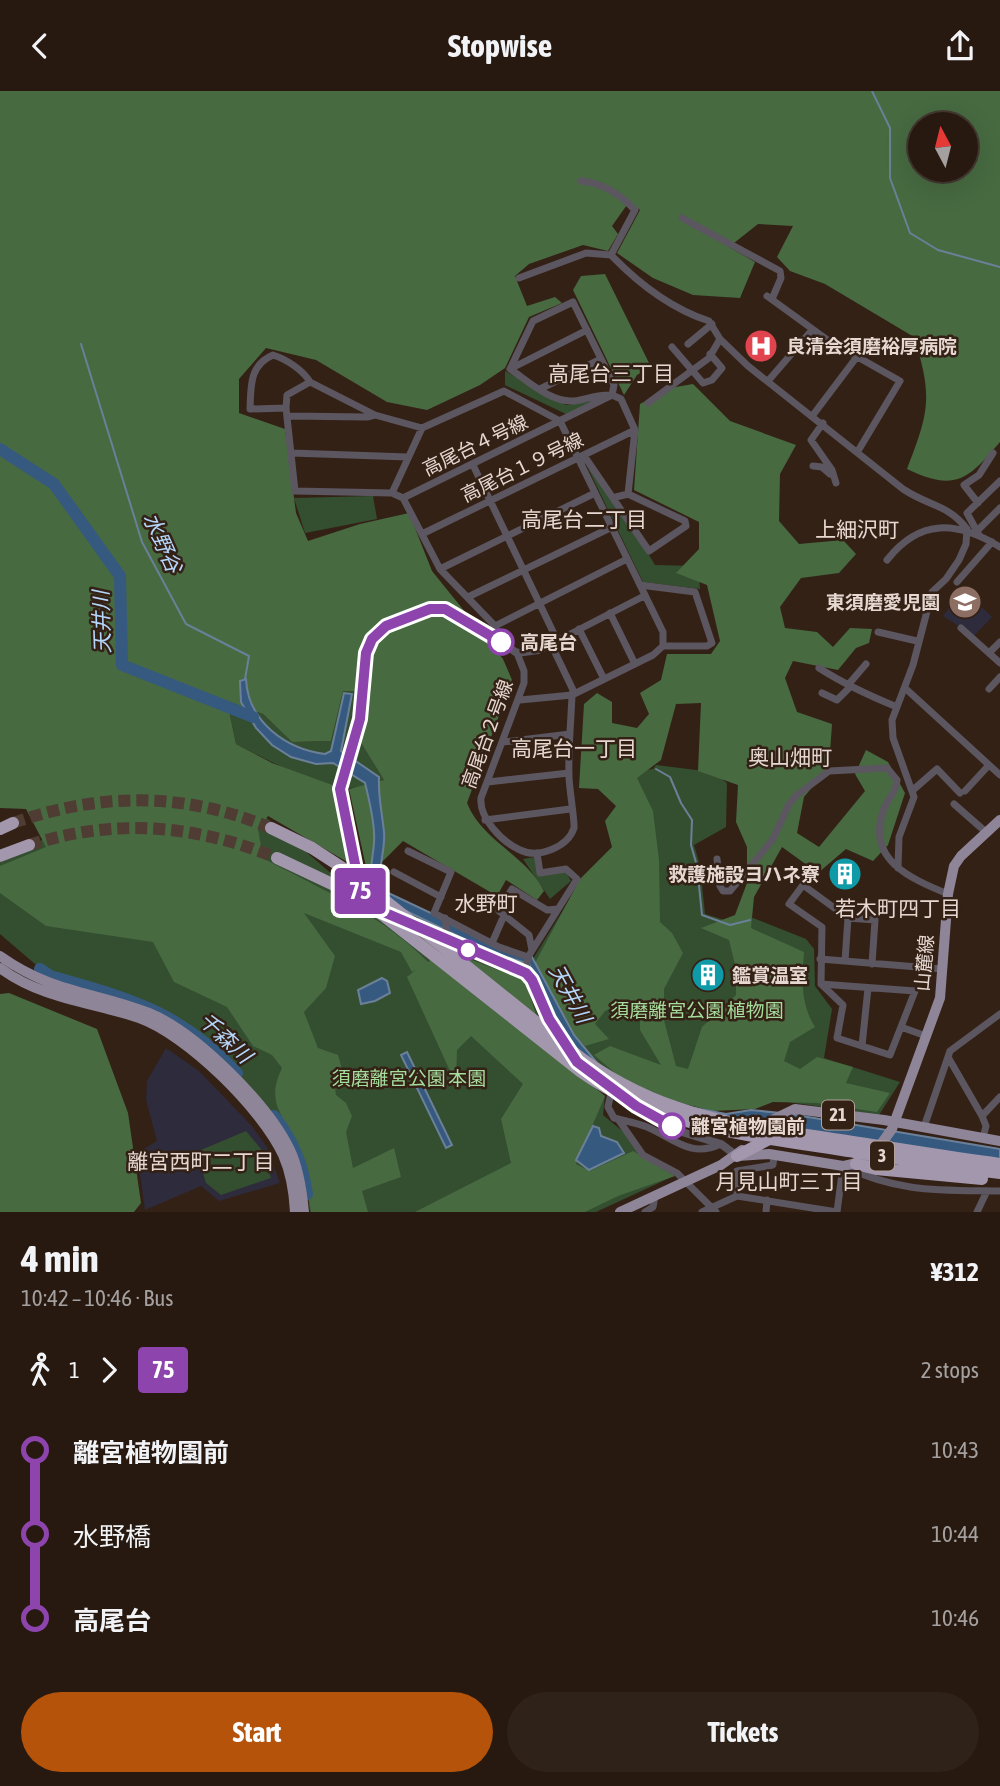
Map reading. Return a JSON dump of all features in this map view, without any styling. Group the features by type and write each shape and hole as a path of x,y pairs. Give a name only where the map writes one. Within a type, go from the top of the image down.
{"highway":[{"path":"0,829 13,823"},
{"path":"271,828 312,848 363,882 563,1045 617,1083 674,1109 767,1129"},
{"path":"0,856 29,845"},
{"path":"277,858 332,884 384,916 418,940 564,1059 614,1094 672,1119 767,1129"},
{"path":"737,1156 770,1139 810,1128 1000,1162"},
{"name":"3","path":"767,1129 1000,1162"},
{"name":"3","path":"767,1129 1000,1173"},
{"path":"850,1165 1000,1181"}],"main road":[{"name":"山麓線","path":"850,1165 869,1159 884,1143 894,1125 940,998 948,894 954,866 999,822"},
{"path":"0,956 52,986 155,1016 201,1045 247,1093 281,1134 298,1173 304,1212"},
{"path":"0,968 54,996 149,1022 192,1050 247,1105 275,1139 288,1168 295,1212"},
{"name":"21","path":"619,1212 737,1156 782,1114 795,1109 894,1125 924,1127 1000,1141"},
{"name":"21","path":"737,1156 774,1154 850,1165"}],"street":[{"path":"582,181 594,182 625,199 635,211 611,255"},
{"path":"682,218 780,271 781,278 769,297 829,341"},
{"path":"519,278 586,253 611,255 631,276 690,315 712,324 720,339 768,381 924,503 943,506 967,529"},
{"path":"510,369 533,321 573,302 614,385 612,395"},
{"path":"688,344 712,324"},
{"path":"510,369 587,330"},
{"path":"768,381 812,330"},
{"path":"648,403 691,372 710,354 720,339"},
{"path":"841,347 900,381 858,451"},
{"path":"672,348 703,383 712,380 722,368 710,354"},
{"path":"375,415 367,417 250,409 251,377 258,364 272,355 306,375 310,382 375,415 422,428 504,391 560,421 663,632 663,646"},
{"path":"813,415 856,358"},
{"path":"540,389 601,359"},
{"path":"510,369 540,389 566,401 600,394 621,399 635,430 628,494"},
{"path":"310,382 287,395 286,412 295,491 392,493 403,498 440,569 495,626 501,642"},
{"name":"高尾台４号線","path":"403,498 612,395"},
{"path":"813,465 822,467 835,480 811,440 823,423"},
{"path":"392,493 422,428"},
{"name":"高尾台１９号線","path":"422,534 635,430"},
{"path":"291,453 408,457"},
{"path":"978,503 964,485 979,475 993,453"},
{"path":"578,458 587,460 616,497 649,551 686,526 685,521 628,494 616,497"},
{"path":"473,465 539,603 573,690 569,772 570,809 575,816 574,828 567,841 556,848 537,853 519,850 485,820"},
{"path":"978,532 967,513 1000,481"},
{"path":"440,569 595,493"},
{"path":"978,532 1000,508"},
{"path":"468,597 612,527"},
{"path":"898,868 899,837 911,809 914,789 893,738 892,720 905,688 917,641 926,622 932,592 946,579 959,560 966,544 967,529"},
{"path":"887,560 910,536 922,530 967,529 978,532 1000,547"},
{"path":"957,582 992,542"},
{"path":"495,626 627,559"},
{"path":"520,700 572,695 635,664 663,646 706,646 712,643 695,592 640,585"},
{"path":"645,596 538,650 517,653 445,609 430,609 386,626 372,639 366,653 360,719 340,789 361,894 381,911 526,970 549,1019 577,1062 682,1132 721,1144 737,1156"},
{"path":"610,613 635,664"},
{"path":"961,628 1000,663"},
{"path":"579,629 604,679"},
{"path":"878,632 917,641"},
{"path":"989,653 1000,642"},
{"name":"高尾台２号線","path":"485,820 480,808 520,700 524,671 517,653"},
{"path":"822,693 837,700 866,664"},
{"path":"819,669 849,686 897,707"},
{"path":"989,689 1000,677"},
{"path":"905,688 1000,775"},
{"path":"503,742 570,734"},
{"path":"914,789 937,769 963,792 989,765"},
{"path":"717,859 720,886 723,891 730,891 773,839 789,804 797,795 829,771 887,768 897,780 896,793 884,807 878,837 881,847 898,868 917,881 948,894"},
{"path":"488,782 569,772"},
{"path":"954,804 986,833"},
{"path":"485,820 570,809"},
{"path":"408,851 451,872 434,913 492,943 530,955"},
{"path":"526,970 530,955 577,879 566,869 540,873 537,853"},
{"path":"394,872 441,897"},
{"path":"821,984 915,991 890,1055 837,1038 843,1005 821,984 822,926 789,904 803,885 848,918 875,920 872,964"},
{"path":"530,955 529,936 499,911 512,890 547,910 558,909"},
{"path":"845,961 848,918"},
{"path":"446,920 447,937"},
{"path":"492,943 502,920"},
{"path":"820,959 942,969"},
{"path":"862,1046 868,988"},
{"path":"924,1127 950,1051 1000,1014"},
{"path":"901,1027 926,1036"},
{"path":"948,1057 982,1116 986,1126 983,1138"},
{"path":"612,1087 610,1112 643,1155 685,1181 713,1209"},
{"path":"982,1116 1000,1097"},
{"path":"618,1119 646,1127 689,1149 707,1150 721,1144"},
{"path":"737,1196 737,1171 773,1165 774,1154"},
{"path":"702,1212 737,1196 837,1212 850,1165 878,1181 924,1191 1000,1191"},
{"path":"977,1212 986,1191"},
{"path":"645,1212 653,1207 655,1195"},
{"path":"766,1200 766,1212"}],"shaded area":[{"name":"東須磨愛児園","path":"963,589 992,617 974,636 943,616"},
{"path":"166,1048 199,1071 251,1125 267,1147 280,1183 219,1201 201,1186 145,1210 137,1153 157,1141 146,1100 147,1081"}],"green space":[{"path":"0,91 1000,91 1000,442 979,465 959,478 937,480 907,469 920,433 926,404 924,375 914,337 825,284 790,271 777,257 793,226 758,224 729,247 755,262 740,298 693,295 653,278 617,253 640,210 629,202 612,226 618,234 608,251 583,245 529,264 515,276 527,306 555,297 562,303 529,317 505,368 480,385 427,410 387,402 316,360 266,348 239,379 239,413 285,429 296,513 308,541 360,524 409,513 432,571 503,659 512,680 467,803 483,828 526,867 544,891 537,900 506,880 497,896 403,841 368,876 349,789 384,780 361,743 371,691 343,691 331,741 292,742 263,714 227,701 236,744 272,763 335,786 349,863 268,816 258,829 263,858 371,916 428,962 445,950 525,980 547,1049 605,1096 576,1164 590,1171 633,1151 675,1176 618,1196 585,1212 415,1212 511,1163 501,1119 523,1084 471,1036 457,1050 456,1084 407,977 417,969 412,972 401,952 304,913 335,956 326,988 304,1012 318,1048 338,1055 342,1069 334,1080 336,1095 346,1103 352,1116 346,1132 353,1168 394,1148 401,1177 362,1191 368,1212 311,1212 300,1155 276,1101 277,1081 282,1068 272,1055 253,1046 227,1007 174,982 153,942 46,926 0,893 0,866 46,847 26,809 0,808"},
{"path":"605,274 651,367 637,375 624,395 573,290 581,276"},
{"path":"505,371 566,405 602,399 566,414 505,385"},
{"path":"693,384 730,421 796,445 780,474 779,521 799,544 843,540 856,554 839,573 801,578 780,607 785,628 817,632 833,647 850,628 872,629 869,643 856,648 838,670 793,661 785,678 797,712 832,724 829,767 804,797 797,833 819,847 865,791 855,774 866,750 888,762 905,793 888,845 873,861 846,849 818,873 782,847 754,897 751,928 804,952 804,1000 815,1027 790,1042 784,1061 800,1069 817,1057 853,1067 846,1083 890,1093 877,1112 817,1103 773,1102 755,1109 712,1111 677,1102 622,1079 594,1055 610,1046 661,1065 640,1030 640,1012 625,1002 605,1011 595,1024 609,1039 585,1046 570,1030 535,963 580,879 612,847 605,821 616,806 598,789 579,788 584,704 597,693 612,702 612,723 637,728 649,714 640,693 661,680 667,654 711,654 720,641 707,585 676,573 699,549 699,522 634,490 640,404 670,388","holes":["701,703 698,771 738,785 736,822 747,847 747,883 735,915 701,928 729,940 736,969 736,995 702,1027 688,1069 676,1066 664,1020 664,989 683,953 672,933 660,922 659,860 653,811 637,778 661,760 676,704"]},
{"path":"585,462 614,496 655,565 698,566 700,589 643,582"},
{"path":"373,496 377,519 305,533 294,498"},
{"path":"343,690 372,691 361,743 384,780 356,788 321,783 236,744 227,701 263,714 292,742 331,741"},
{"name":"須磨離宮公園 植物園","path":"656,765 712,772 727,783 726,827 694,845 700,866 705,914 731,922 753,918 806,939 814,949 815,986 832,1009 824,1058 900,1082 879,1115 767,1099 685,1106 621,1081 571,1041 536,971 528,967 581,881 616,847 630,772 653,769"},
{"name":"須磨離宮公園 本園","path":"123,780 260,812 355,894 413,935 522,979 558,1059 605,1096 603,1115 626,1134 641,1157 676,1175 596,1212 310,1212 305,1173 276,1117 188,1029 141,1003 49,976 0,934 0,862 28,850"},
{"path":"535,857 539,873 566,872 571,881 550,899 523,859"},
{"path":"9,993 97,1029 128,1113 141,1203 134,1212 0,1212 0,994"},
{"path":"246,1131 261,1149 271,1178 221,1195 206,1183 196,1152"}],"water":[{"path":"246,679 254,708 272,731 296,746 325,754 331,751 344,693 352,694 341,751 379,777 384,832 380,876 384,891 524,957 532,957 574,1035 597,1063 620,1081 592,1069 553,1017 529,964 491,952 377,897 371,879 374,841 371,807 365,783 333,763 316,764 291,757 272,745 256,728 241,702 240,681"},
{"path":"382,978 387,981 390,993 375,1001 361,1004 358,990"},
{"path":"407,1052 452,1145 446,1148 401,1055"},
{"path":"630,1085 684,1106 726,1114 751,1110 790,1114 1000,1149 1000,1161 726,1127"},
{"path":"593,1126 599,1128 601,1136 617,1142 624,1153 589,1170 576,1160"}],"waterway":[{"path":"872,91 890,128 890,178 910,233 938,250 1000,267"},
{"name":"水野谷","path":"81,344 142,542 186,624 249,656 245,679"},
{"name":"天井川","path":"0,449 54,484 120,576 122,665 253,717"},
{"path":"656,769 670,777 692,820 691,845 697,866 702,915 730,925 750,920"},
{"name":"千森川","path":"40,969 50,976 151,1009 195,1035 237,1073"},
{"name":"千森川","path":"274,1116 296,1153 307,1194"}],"tunnel":[{"path":"13,823 78,806 143,800 207,808 271,828"},
{"path":"29,845 92,831 154,829 215,838 277,858"}],"bus line":[{"name":"75","path":"501,642 460,615 445,609 430,609 386,626 372,639 366,653 360,719 340,789 361,894 381,911 526,973 532,980 549,1019 577,1062 636,1106 672,1126"}],"place":[{"name":"良清会須磨裕厚病院","path":"761,346"},
{"name":"東須磨愛児園","path":"965,602"},
{"name":"高尾台","path":"501,642"},
{"name":"救護施設ヨハネ寮","path":"845,874"},
{"name":"鑑賞温室","path":"708,975"},
{"name":"離宮植物園前","path":"672,1126"}],"district":[{"name":"高尾台三丁目","path":"611,374"},
{"name":"高尾台二丁目","path":"584,520"},
{"name":"上細沢町","path":"857,530"},
{"name":"高尾台一丁目","path":"574,749"},
{"name":"奥山畑町","path":"790,758"},
{"name":"水野町","path":"486,904"},
{"name":"若木町四丁目","path":"898,909"},
{"name":"離宮西町二丁目","path":"201,1162"},
{"name":"月見山町三丁目","path":"789,1182"}]}
